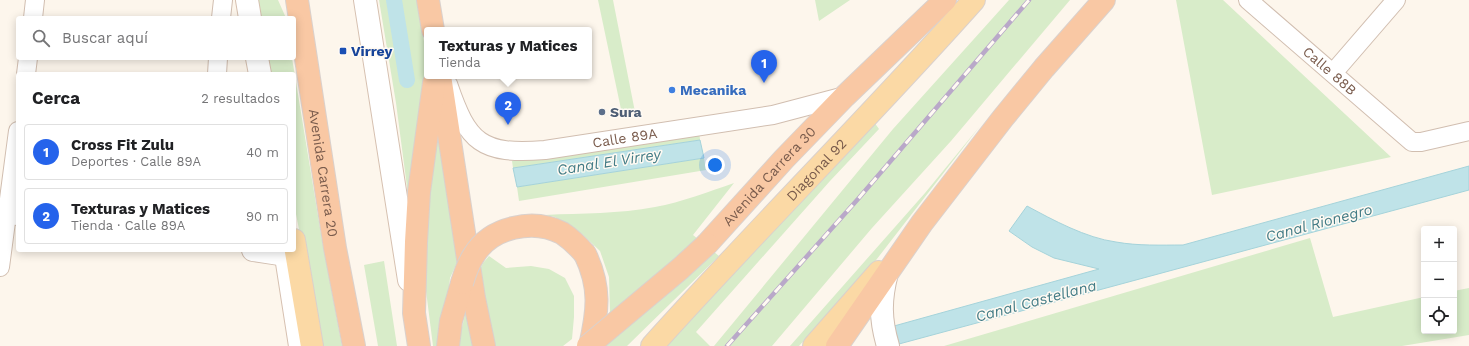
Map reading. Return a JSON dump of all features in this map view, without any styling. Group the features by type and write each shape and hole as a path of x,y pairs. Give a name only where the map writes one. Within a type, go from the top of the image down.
{"highway":[{"name":"Avenida Carrera 20","path":"297,0 335,248 354,346"},
{"path":"428,0 432,27"},
{"name":"Avenida Carrera 30","path":"589,346 681,268 706,244 784,159 845,96 945,0"},
{"path":"837,346 922,222 1022,93 1104,0"},
{"path":"419,346 414,313 419,192 435,79"},
{"path":"440,79 474,298 484,346"},
{"path":"448,346 451,322 466,268 478,250 485,242 499,233 530,225 546,227 561,233 574,242 585,254 591,266 595,280 597,308 589,346"}],"main road":[{"path":"247,0 250,16"},
{"path":"365,0 390,148 414,313"},
{"name":"Diagonal 92","path":"654,343 916,65 974,0"},
{"path":"257,60 260,72"},
{"path":"814,346 922,222"},
{"path":"288,252 300,346"},
{"path":"289,252 312,346"},
{"path":"887,273 882,291 881,310 883,329 888,346"}],"street":[{"path":"33,16 35,0"},
{"path":"221,16 223,0"},
{"name":"Calle 88B","path":"1248,0 1412,142 1421,142 1469,131"},
{"path":"1333,73 1396,0"},
{"path":"26,72 28,60"},
{"path":"217,72 218,60"},
{"name":"Calle 89A","path":"446,79 457,110 464,124 475,138 492,148 509,152 545,150 773,115 845,96"},
{"path":"0,266 16,147"}],"green space":[{"path":"252,0 278,0 285,16 255,16"},
{"path":"379,0 418,0 424,41 424,79 427,79 409,202 396,103"},
{"path":"598,0 613,0 635,112 622,114"},
{"path":"815,0 850,0 819,21"},
{"path":"1009,0 1070,0 951,141 872,228 772,346 714,346 893,129"},
{"path":"1176,0 1223,0 1391,157 1212,195"},
{"path":"262,60 292,60 294,72 265,72"},
{"path":"296,82 322,240 342,346 322,346 296,214"},
{"path":"440,112 461,254 450,278 447,307 440,346 433,346 424,275 424,222"},
{"path":"874,122 879,129 830,181 696,332 710,346 666,346 698,312 750,252"},
{"path":"980,126 873,264 799,346 790,346 925,193"},
{"path":"699,130 700,140 513,168 512,161"},
{"path":"704,158 706,170 519,201 517,187"},
{"path":"734,183 693,235 719,256 627,346 603,346 610,311 609,277 600,251 582,234 555,217 545,215 614,212 655,207 685,200"},
{"path":"1310,238 1333,317 1421,298 1421,334 1457,334 1457,290 1469,288 1469,335 1402,346 944,346"},
{"path":"489,256 506,268 531,266 549,269 565,278 574,296 572,339 563,346 492,346 476,278 483,263"},
{"path":"384,261 397,346 378,346 364,265"},
{"path":"469,298 476,346 459,346 459,340"}],"water":[{"path":"700,140 704,158 517,187 513,168"},
{"path":"1469,166 1469,190 899,344 894,326 1099,269 1054,258 1032,247 1009,231 1027,206 1070,228 1105,240 1141,245 1183,245"}],"waterway":[{"name":"Canal El Virrey","path":"394,0 407,80"}],"railway":[{"path":"727,346 858,199 1029,0"}],"place":[{"name":"Virrey","path":"343,51"},
{"name":"Cross Fit Zulu","path":"764,83"},
{"name":"Mecanika","path":"672,90"},
{"name":"Sura","path":"602,112"},
{"name":"Texturas y Matices","path":"508,125"}],"water label":[{"name":"Canal Rionegro","path":"1319,223"},
{"name":"Canal Castellana","path":"1036,301"}]}
